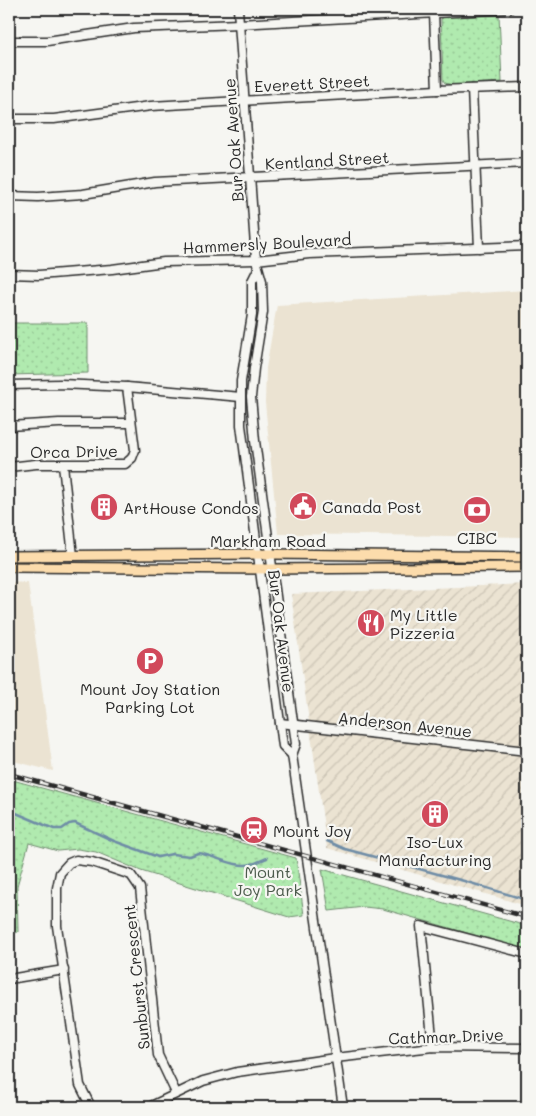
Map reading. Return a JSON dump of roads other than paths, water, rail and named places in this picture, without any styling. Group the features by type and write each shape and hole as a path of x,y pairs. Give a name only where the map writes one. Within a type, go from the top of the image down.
{"main road":[{"name":"Markham Road","path":"9,556 270,554 527,557"},
{"name":"Markham Road","path":"9,567 271,569 527,567"}],"street":[{"name":"Bur Oak Avenue","path":"238,9 256,260 262,281 263,312 251,397 260,486 296,744 292,755 343,1107"},
{"path":"9,41 56,40 134,28 509,9"},
{"path":"434,13 437,90"},
{"name":"Everett Street","path":"9,119 54,119 151,106 244,100 527,87"},
{"path":"472,89 479,248"},
{"name":"Kentland Street","path":"9,196 83,194 155,182 527,163"},
{"name":"Hammersly Boulevard","path":"9,274 39,275 112,269 164,262 256,260 309,254 527,246"},
{"name":"Bur Oak Avenue","path":"258,269 252,281 252,314 241,382 241,425 282,746 292,755"},
{"path":"9,385 61,384 127,387 241,397"},
{"path":"9,426 58,423 131,423 127,387"},
{"name":"Orca Drive","path":"9,467 63,464 125,464 132,458 135,450 131,423"},
{"path":"63,464 73,556"},
{"name":"Anderson Avenue","path":"280,723 527,751"},
{"name":"Sunburst Crescent","path":"91,1107 80,1085 57,926 57,888 60,873 69,863 76,860 92,862 131,875 140,888 158,1055 176,1093"},
{"path":"433,1047 421,926 527,954"},
{"path":"9,978 64,970"},
{"name":"Cathmar Drive","path":"149,1107 204,1081 237,1072 433,1047 527,1048"}],"waterway":[{"path":"9,810 54,829 62,829 69,824 75,823 114,841 158,857 172,854 190,856 198,853 239,865 256,863 267,858"},
{"path":"327,841 345,849 527,900"}],"railway":[{"path":"9,774 527,917"}],"place":[{"name":"Canada Post","path":"303,506"},
{"name":"ArtHouse Condos","path":"104,507"},
{"name":"CIBC","path":"477,510"},
{"name":"My Little Pizzeria","path":"371,623"},
{"name":"Mount Joy Station Parking Lot","path":"150,661"},
{"name":"Iso-Lux Manufacturing","path":"435,814"},
{"name":"Mount Joy","path":"254,830"}],"park label":[{"name":"Mount Joy Park","path":"268,880"}]}
